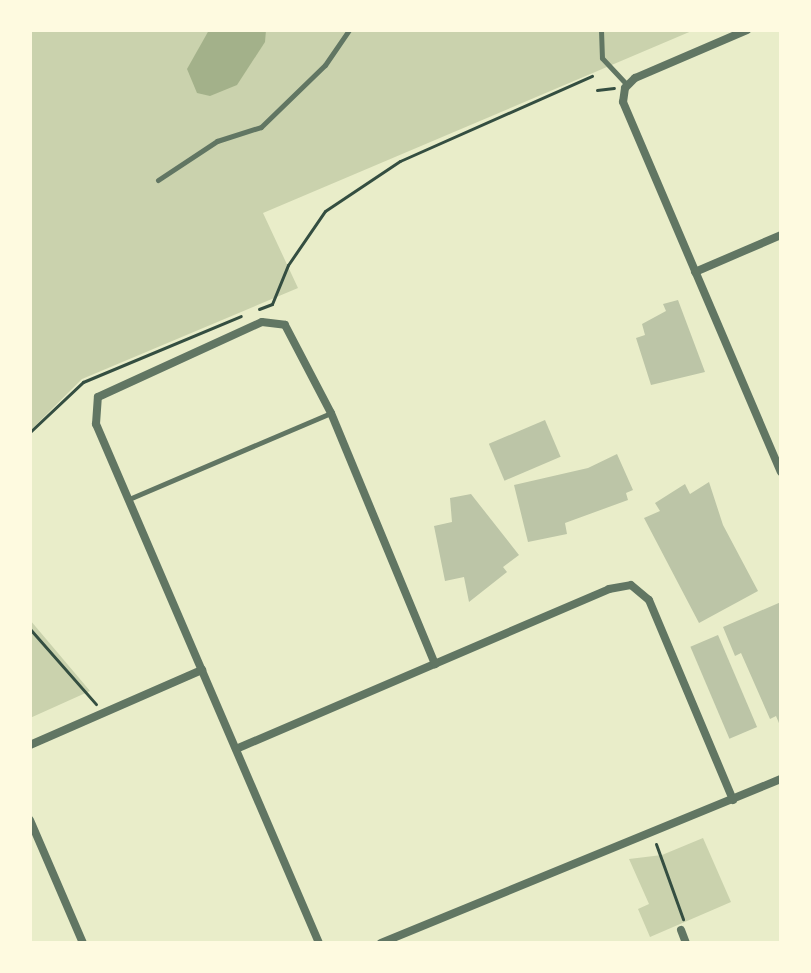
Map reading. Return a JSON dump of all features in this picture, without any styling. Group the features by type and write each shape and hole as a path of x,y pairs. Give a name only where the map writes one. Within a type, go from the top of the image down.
{"street":[{"path":"747,30 626,86 623,102 781,472"},
{"path":"695,272 781,235"},
{"path":"319,943 93,413 102,392 262,322 277,322 292,333 331,413 435,664"},
{"path":"236,749 620,584 631,585 649,600 733,800"},
{"path":"30,745 202,670"},
{"path":"381,943 617,843 653,833 781,779"},
{"path":"30,820 83,943"},
{"path":"681,930 686,943"}],"lane":[{"path":"158,180 217,141 261,127 325,65 349,30"},
{"path":"601,30 602,58 626,86"},
{"path":"129,499 331,413"}],"path":[{"path":"30,432 83,382 272,304 288,265 325,211 400,161 592,76"},
{"path":"30,629 87,697 107,711"},
{"path":"653,833 684,916 681,930"}],"shaded area":[{"path":"30,30 694,30 263,213 298,288 82,379 30,431"},
{"path":"209,30 266,30 265,42 237,85 210,96 197,93 187,69"},
{"path":"30,620 90,691 30,718"},
{"path":"703,838 731,902 650,937 638,909 649,904 629,859 662,855"}],"building":[{"path":"678,300 705,372 651,385 636,338 645,335 642,324 666,311 663,304"},
{"path":"545,420 561,457 504,481 489,444"},
{"path":"617,454 633,490 626,493 628,500 565,523 567,534 528,542 514,485 588,468"},
{"path":"709,482 723,525 758,591 699,623 644,518 660,511 655,503 685,484 690,494"},
{"path":"471,494 519,555 503,567 507,572 469,602 464,577 445,581 434,526 452,522 450,498"},
{"path":"781,602 781,728 776,716 770,719 741,653 735,656 723,627"},
{"path":"718,635 757,727 729,739 690,647"}]}
